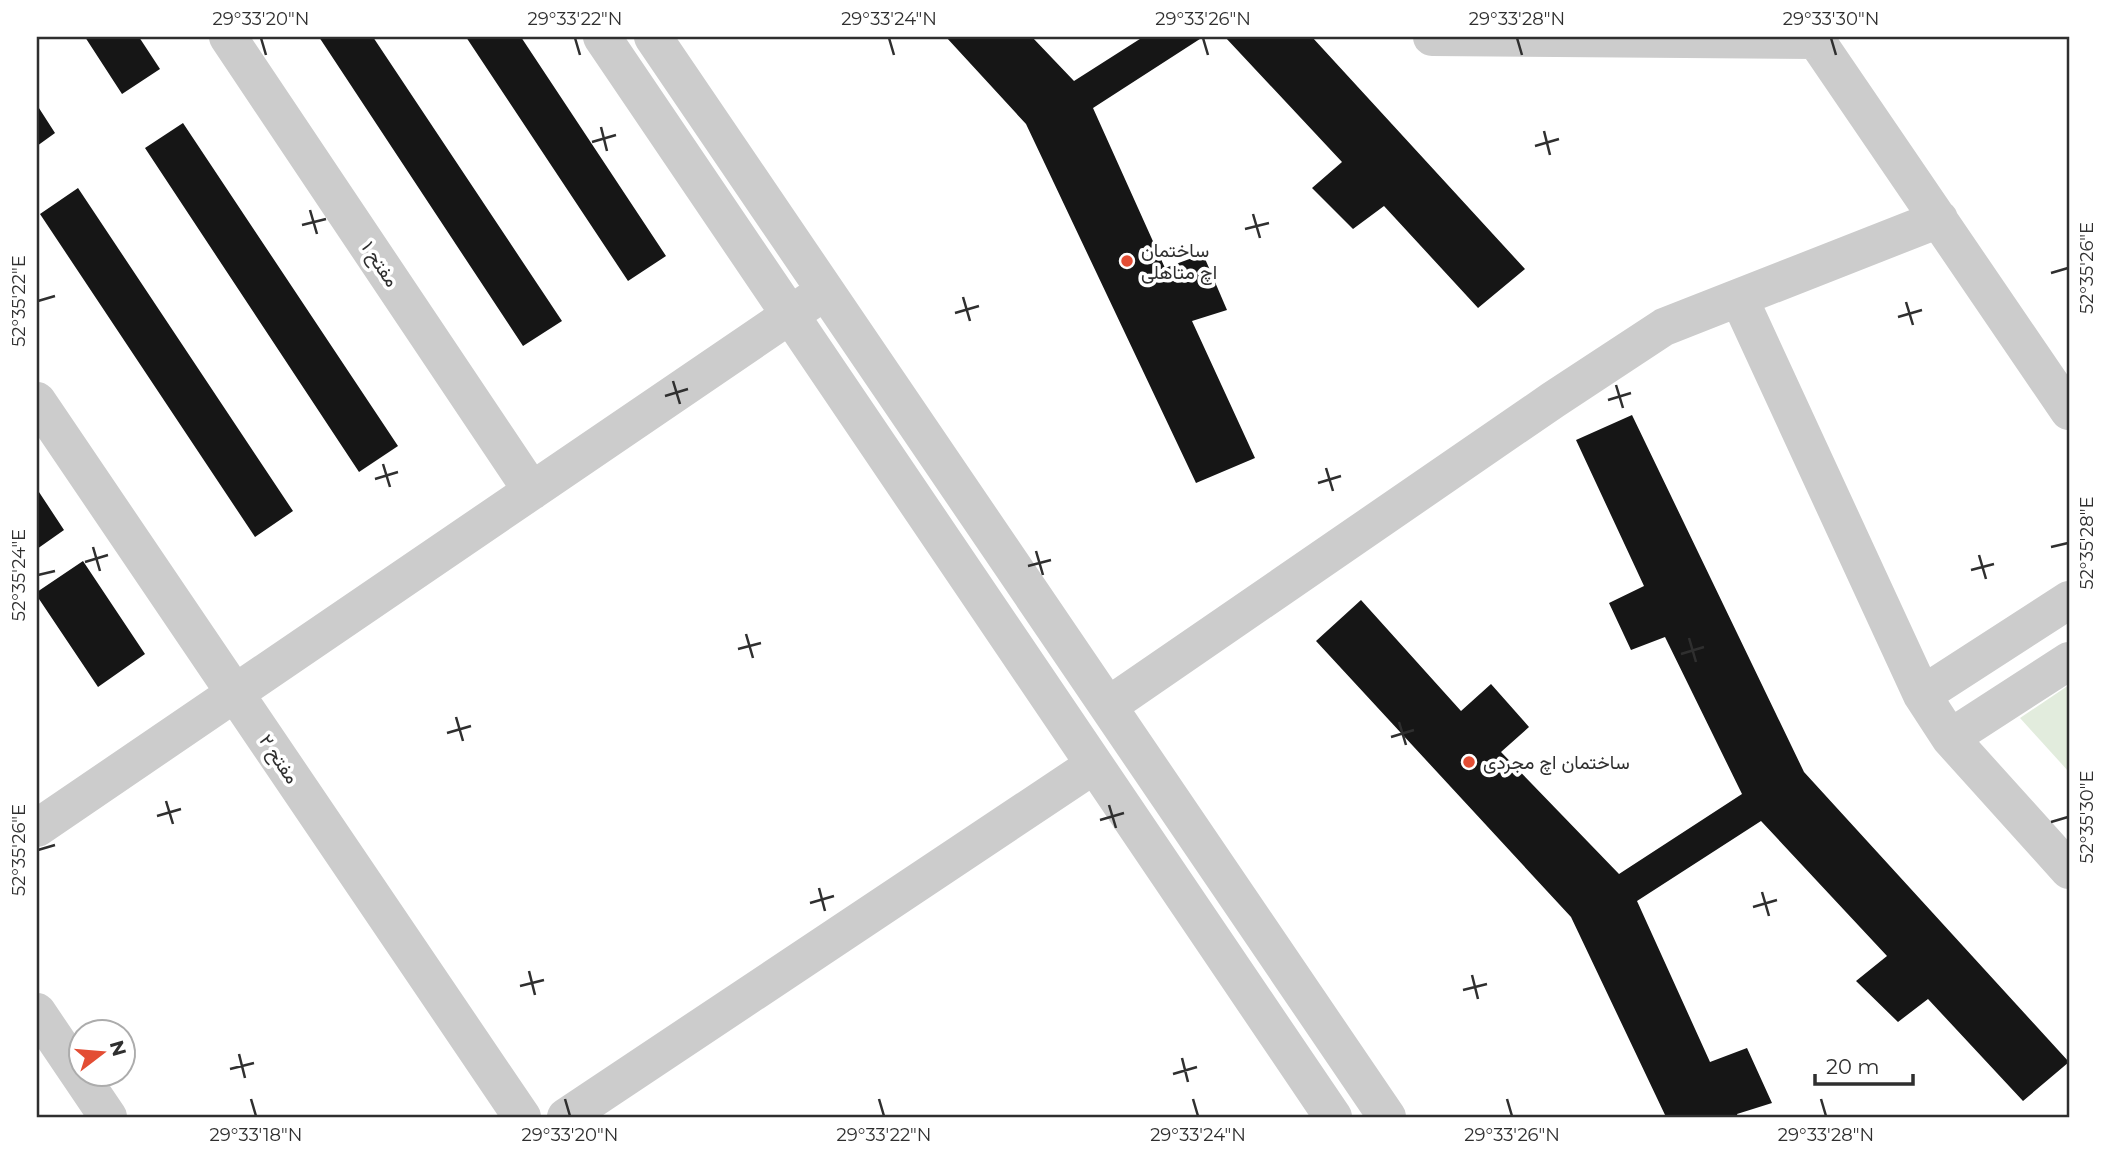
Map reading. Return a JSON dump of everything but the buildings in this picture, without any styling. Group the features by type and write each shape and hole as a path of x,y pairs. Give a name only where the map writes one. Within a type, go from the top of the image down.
{"street":[{"name":"مفتح ۱","path":"228,37 532,491"},
{"path":"602,37 1333,1117"},
{"path":"653,37 1387,1117"},
{"path":"1432,37 1815,38 2069,411"},
{"path":"1108,706 1553,400 1664,327 1939,219"},
{"path":"37,828 825,291"},
{"path":"1739,298 1922,695 1950,738 2069,870"},
{"name":"مفتح ۲","path":"37,401 522,1117"},
{"path":"1922,695 2069,600"},
{"path":"1950,738 2069,661"},
{"path":"566,1117 1094,765"},
{"path":"37,1012 108,1117"}],"green space":[{"path":"2069,685 2069,772 2020,718"}],"place":[{"name":"ساختمان اچ متاهلی","path":"1127,261"},
{"name":"ساختمان اچ مجردی","path":"1469,762"}]}
